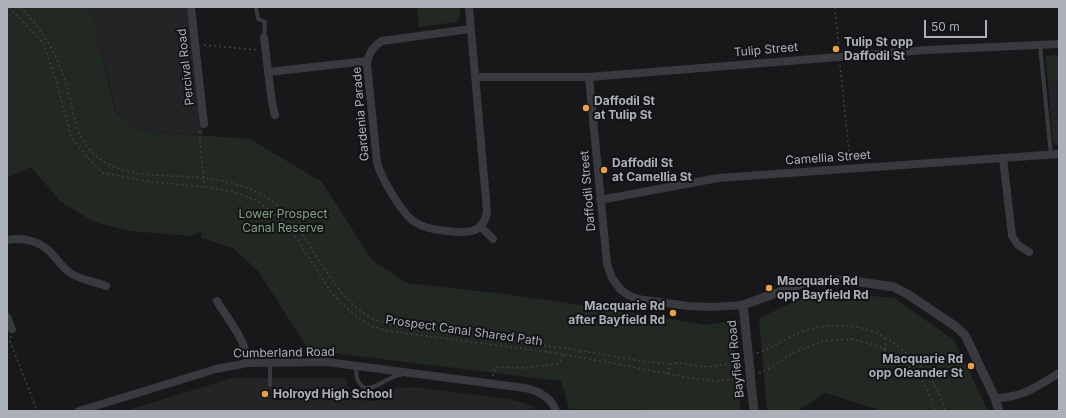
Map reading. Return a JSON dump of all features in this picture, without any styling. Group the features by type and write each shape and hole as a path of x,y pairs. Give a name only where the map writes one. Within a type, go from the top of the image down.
{"street":[{"name":"Percival Road","path":"191,7 204,124"},
{"path":"469,7 487,211 485,220 480,226 493,239"},
{"name":"Gardenia Parade","path":"470,30 386,39 374,46 368,56 367,61 378,166 381,175 403,210 415,222 423,227 433,230 464,233 473,231 480,226"},
{"path":"264,38 275,115"},
{"name":"Tulip Street","path":"475,77 589,77 840,56 926,50 1059,44"},
{"path":"268,72 367,61"},
{"name":"Daffodil Street","path":"589,77 608,269 614,282 621,290 637,299 681,306 743,305"},
{"name":"Camellia Street","path":"600,200 718,178 1055,155"},
{"path":"1003,158 1012,236 1018,245 1029,252"},
{"path":"7,240 24,239 38,244 48,250 64,268 73,275 106,286"},
{"path":"743,305 806,282 834,280 894,287 909,295 955,326 965,335 996,398 1000,411"},
{"path":"217,301 243,344 248,363"},
{"name":"Bayfield Road","path":"743,305 754,411"},
{"path":"7,317 12,329"},
{"name":"Cumberland Road","path":"79,411 216,369 248,363 322,362 525,388 536,391 550,400 556,411"},
{"path":"996,398 1016,396 1028,392 1059,373"}],"lane":[{"path":"256,7 258,19 264,22 264,38"},
{"path":"1040,45 1055,155"},
{"path":"270,363 270,386"},
{"path":"356,366 359,382 362,386 369,388 397,375 411,373"}],"path":[{"name":"Prospect Canal Shared Path","path":"9,7 43,43 54,74 71,136 87,157 103,173 152,182 205,187 234,192 256,200 289,227 331,292 343,305 372,326 389,331 563,354 667,374 718,381 741,378"},
{"path":"20,7 43,34 58,58 79,133 88,148 103,162 123,171 146,175 205,178 230,183 265,196 280,208 298,228 340,290 369,316 382,322 398,327 570,349 647,362 675,363 697,366 727,364 766,350 802,332 826,326 849,326 865,329 883,337 919,363 933,381 945,411"},
{"path":"835,7 851,169"},
{"path":"195,44 265,51"},
{"path":"204,124 200,132 200,145 205,187"},
{"path":"12,329 10,341 37,411"},
{"path":"883,337 886,341 885,350"},
{"path":"760,373 770,369 793,353 823,340 852,339 878,346 900,358 920,376 931,398 935,411"},
{"path":"491,384 494,369 498,367 524,368 557,364 560,362 563,354"},
{"path":"667,374 671,364"}],"shaded area":[{"path":"84,7 192,7 203,135 139,131 116,111 92,14"},
{"path":"1059,81 1059,119 1051,120 1048,82"},
{"name":"Holroyd High School","path":"232,378 345,378 348,388 352,394 358,399 367,401 376,401 397,388 411,387 507,399 522,402 536,408 519,411 125,411"}],"green space":[{"name":"Lower Prospect Canal Reserve","path":"7,7 84,7 92,13 115,111 139,131 250,139 322,182 372,260 407,283 495,293 611,309 705,325 732,321 741,411 569,409 561,381 309,350 258,271 233,248 202,238 201,231 192,236 130,231 94,222 61,202 31,167 7,177"},
{"path":"417,7 460,7 460,16 456,22 419,27"},
{"path":"1059,55 1059,81 1048,82 1045,57"},
{"path":"1059,119 1059,144 1056,145 1053,142 1051,120"},
{"path":"818,291 894,298 954,340 988,411 883,411 825,393 798,411 767,411 759,318"}],"place":[{"name":"Tulip St opp Daffodil St","path":"836,49"},
{"name":"Daffodil St at Tulip St","path":"586,108"},
{"name":"Daffodil St at Camellia St","path":"604,170"},
{"name":"Macquarie Rd opp Bayfield Rd","path":"769,288"},
{"name":"Macquarie Rd after Bayfield Rd","path":"673,313"},
{"name":"Macquarie Rd opp Oleander St","path":"971,366"},
{"name":"Holroyd High School","path":"265,394"}]}
